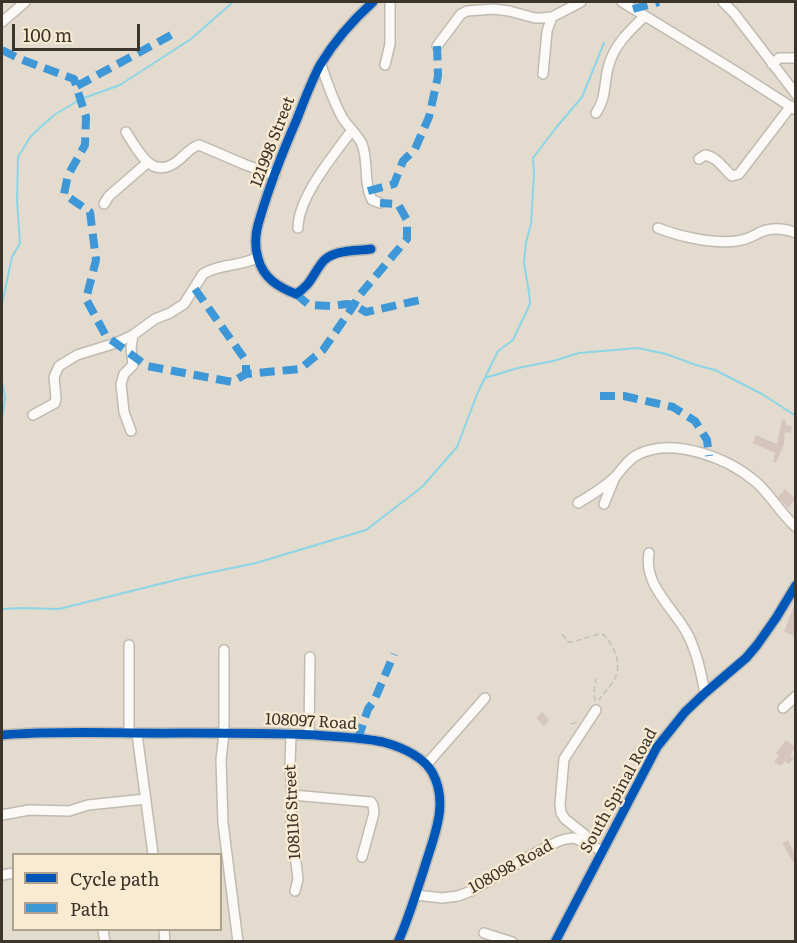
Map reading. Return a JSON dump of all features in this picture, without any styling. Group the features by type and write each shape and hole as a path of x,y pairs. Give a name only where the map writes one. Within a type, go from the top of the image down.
{"street":[{"path":"2,22 25,2"},
{"name":"121998 Street","path":"258,257 256,242 260,219 284,147 321,65 332,47 373,2"},
{"path":"385,65 390,44 390,2"},
{"path":"437,46 461,14 467,11 494,9 535,18 552,17 581,2"},
{"path":"621,2 793,108 739,174 732,176 708,155 699,159"},
{"path":"723,2 734,13 795,94"},
{"path":"596,113 604,98 613,52 619,42 645,16"},
{"path":"543,74 547,32 552,17"},
{"path":"772,64 779,58 795,58"},
{"path":"321,65 343,119 361,142 370,196 372,200 380,203"},
{"path":"298,228 300,210 317,178 352,129"},
{"path":"104,204 109,196 147,163 126,132"},
{"name":"121998 Street","path":"147,163 158,168 166,167 177,162 193,147 199,146 275,175"},
{"path":"658,228 683,237 729,242 745,240 773,228 795,233"},
{"path":"33,415 55,403 54,376 59,366 77,355 116,343 133,335 155,319 170,313 184,304 203,274 207,272 250,262 258,257 264,273 270,280 296,294 306,287 324,260 342,252 371,249"},
{"path":"131,431 124,412 121,384 124,374 133,365 131,348 133,335"},
{"path":"578,503 615,477 631,459 639,454 653,449 678,448 734,466 771,496 782,514 795,527"},
{"path":"604,504 615,477"},
{"path":"649,553 647,563 651,578 687,633 701,671 705,693"},
{"name":"South Spinal Road","path":"555,942 599,850 657,747 685,712 746,658 776,618 795,585"},
{"path":"129,645 133,734 146,799 153,853"},
{"path":"224,650 224,733 221,760 223,824 238,942"},
{"path":"309,735 310,657"},
{"path":"783,708 795,696"},
{"path":"398,942 416,895 440,816 440,797 437,786 432,772 426,765 485,698"},
{"path":"596,710 564,759 560,804 561,813 565,819 591,840 599,850"},
{"name":"108097 Road","path":"2,735 38,732 309,735 381,741 401,748 416,756 426,765"},
{"name":"108116 Street","path":"291,734 292,831 298,879 296,891"},
{"path":"292,795 371,802 374,805 374,813 362,857"},
{"path":"2,815 29,810 69,811 88,805 146,799"},
{"name":"108098 Road","path":"416,895 458,896 471,891 559,841 574,838 599,850"},
{"path":"483,933 512,942"}],"path":[{"path":"562,634 568,642 599,634 604,635 611,643 617,665 616,676 599,700 595,701 596,679"}],"building":[{"path":"782,420 786,421 786,425 792,426 791,433 785,432 784,444 776,463 773,462 775,453 753,443 756,435 777,444"},
{"path":"785,489 795,499 788,508 778,497"},
{"path":"795,603 795,636 784,632"},
{"path":"542,712 549,720 544,726 536,718"},
{"path":"786,740 795,747 790,756 794,758 789,764 785,761 781,766 774,762 779,755 776,753"},
{"path":"788,840 795,855 793,862 782,843"}],"waterway":[{"path":"2,304 12,257 20,243 17,201 18,157 31,136 54,115 81,99 120,85 191,39 233,2"},
{"path":"2,609 59,609 256,563 366,530 422,487 457,447 478,392 498,351 513,340 530,304 524,263 531,224 533,158 582,97 604,43"},
{"path":"485,378 579,353 638,348 666,354 715,370 762,394 796,416"},
{"path":"2,381 5,397 2,420"}],"marked path":[{"path":"633,9 659,2"},
{"path":"77,86 175,33"},
{"path":"368,191 394,184 403,161 415,149 429,117 438,76 437,46"},
{"path":"2,50 74,79 86,117 85,145 68,175 64,194 90,212 96,260 86,299 106,336 147,366 232,382 246,374 300,369 323,350 358,297 407,239 407,220 398,204 380,203"},
{"path":"195,289 244,358 246,374"},
{"path":"296,294 309,305 347,304 366,312 425,299"},
{"path":"600,396 624,396 673,407 695,421 707,440 709,456"},
{"path":"358,739 368,709 374,701 394,654"}],"cycle path":[{"path":"371,249 337,253 325,259 308,284 296,294 277,285 267,276 260,265 256,243 259,223 272,180 317,71 325,56 351,24 373,2"},
{"path":"555,942 657,747 685,712 746,658 776,618 796,585"},
{"path":"2,735 70,732 315,735 375,740 410,752 423,761 432,772 440,796 440,809 432,845 398,942"}]}
